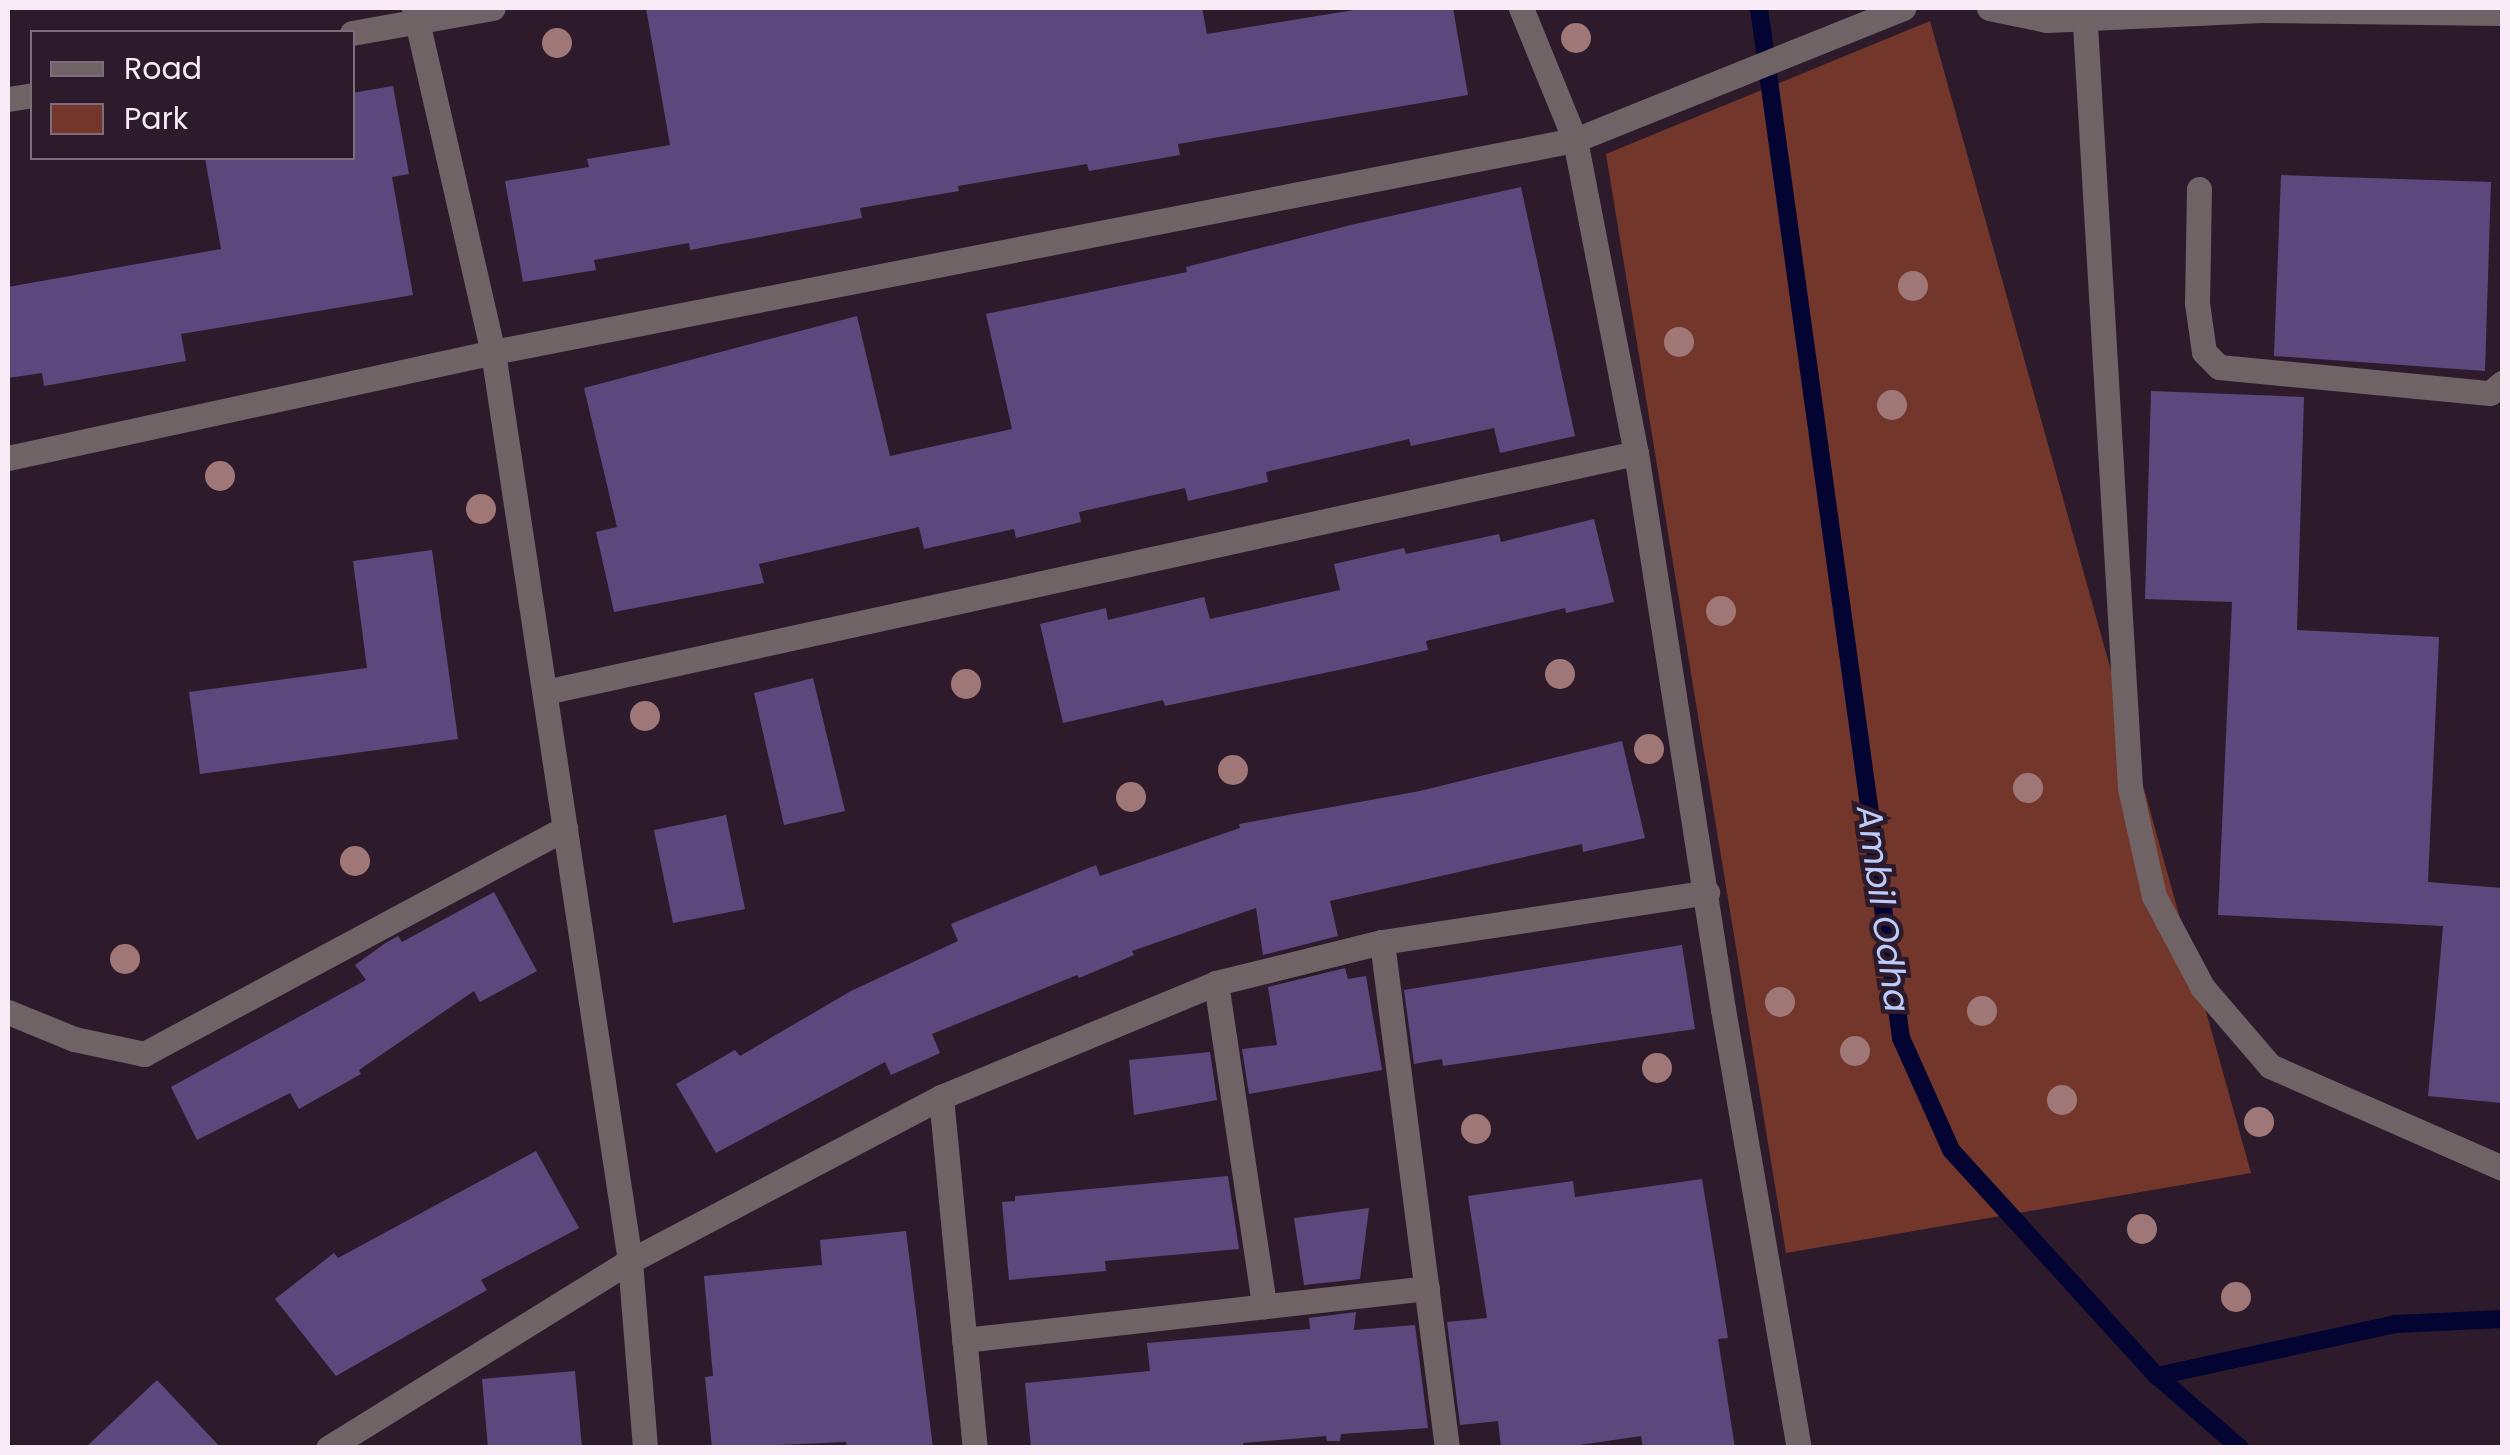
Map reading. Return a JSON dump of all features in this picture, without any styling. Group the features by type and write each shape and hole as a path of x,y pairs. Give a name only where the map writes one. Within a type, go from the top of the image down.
{"street":[{"path":"355,32 415,14 493,8"},
{"path":"1521,8 1574,140 1636,453 1799,1448"},
{"path":"8,458 493,352 1574,140 1904,8"},
{"path":"1989,8 2047,20 2084,13 2262,10 2502,13"},
{"path":"2084,13 2130,788 2154,896 2204,988 2270,1066 2502,1168"},
{"path":"415,14 493,352 630,1261 645,1448"},
{"path":"2199,189 2197,303 2204,352 2219,366 2490,393 2502,383"},
{"path":"545,692 1636,453"},
{"path":"8,1012 74,1039 144,1054 566,828"},
{"path":"328,1448 630,1261 941,1097 1216,983 1382,942 1707,892"},
{"path":"1382,942 1447,1448"},
{"path":"1216,983 1264,1306"},
{"path":"941,1097 975,1448"},
{"path":"964,1340 1427,1288"}],"green space":[{"path":"1930,21 2251,1173 1786,1253 1606,154"}],"building":[{"path":"646,8 1202,8 1207,34 1366,8 1453,8 1468,95 1178,144 1180,155 1089,171 1087,164 958,186 959,191 860,208 862,218 690,250 689,243 594,260 596,270 523,282 505,181 589,167 587,159 670,145"},
{"path":"393,86 409,174 392,177 413,295 181,334 186,361 44,386 42,373 8,378 8,287 221,249 205,160 355,160 355,92"},
{"path":"2281,175 2491,182 2485,371 2274,356"},
{"path":"1521,187 1575,436 1500,453 1494,428 1411,446 1409,439 1266,472 1268,482 1188,501 1185,488 1079,512 1081,522 1016,538 1014,529 924,549 919,527 759,564 764,583 614,612 596,532 617,527 584,388 857,316 890,456 1012,429 986,314 1187,272 1186,267"},
{"path":"2151,391 2304,397 2297,630 2439,637 2428,882 2502,888 2502,1103 2428,1096 2443,926 2218,915 2232,602 2145,599"},
{"path":"1594,519 1614,602 1566,613 1565,608 1426,641 1428,650 1358,666 1165,706 1163,700 1063,723 1040,624 1106,608 1108,620 1204,597 1210,619 1340,590 1334,564 1404,548 1406,554 1499,534 1501,542"},
{"path":"432,550 458,739 200,774 189,692 367,668 353,561"},
{"path":"813,678 845,811 784,825 754,693"},
{"path":"1622,741 1645,838 1583,852 1582,844 1330,901 1338,936 1263,955 1256,908 1132,951 1134,955 1079,978 1077,975 932,1034 940,1053 891,1075 885,1062 716,1153 676,1084 735,1050 740,1056 851,991 958,941 951,924 1096,865 1100,876 1240,828 1239,824 1420,791"},
{"path":"726,815 745,909 673,923 654,830"},
{"path":"494,892 537,971 480,1002 474,991 359,1070 361,1074 299,1109 290,1093 197,1140 171,1087 366,980 355,965 384,944 398,936 402,942"},
{"path":"1682,945 1695,1029 1443,1066 1442,1059 1414,1064 1404,990"},
{"path":"1345,968 1348,979 1366,976 1382,1070 1249,1094 1242,1049 1277,1045 1268,987"},
{"path":"1210,1052 1217,1100 1134,1115 1129,1060"},
{"path":"536,1151 579,1228 481,1280 487,1290 336,1376 275,1299 334,1253 338,1258"},
{"path":"1228,1176 1239,1249 1105,1261 1106,1271 1009,1280 1002,1202 1015,1201 1015,1196"},
{"path":"1702,1179 1728,1338 1718,1339 1735,1448 1643,1448 1641,1436 1559,1448 1501,1448 1498,1421 1460,1425 1447,1322 1487,1318 1468,1196 1573,1181 1575,1197"},
{"path":"1369,1208 1360,1279 1304,1285 1294,1218"},
{"path":"906,1231 933,1448 847,1448 846,1442 712,1448 705,1377 713,1376 704,1276 822,1265 820,1240"},
{"path":"1356,1312 1354,1330 1415,1325 1428,1428 1341,1434 1340,1441 1327,1441 1326,1436 1243,1443 1244,1448 1031,1448 1025,1383 1150,1371 1147,1343 1310,1329 1309,1318"},
{"path":"575,1371 582,1448 488,1448 482,1379"},
{"path":"157,1380 221,1448 85,1448"}],"waterway":[{"name":"Ambil Odha","path":"1759,8 1901,1038 1951,1150 2157,1376 2240,1448"},
{"name":"Ambil Odha","path":"2157,1376 2395,1324 2502,1319"}]}
